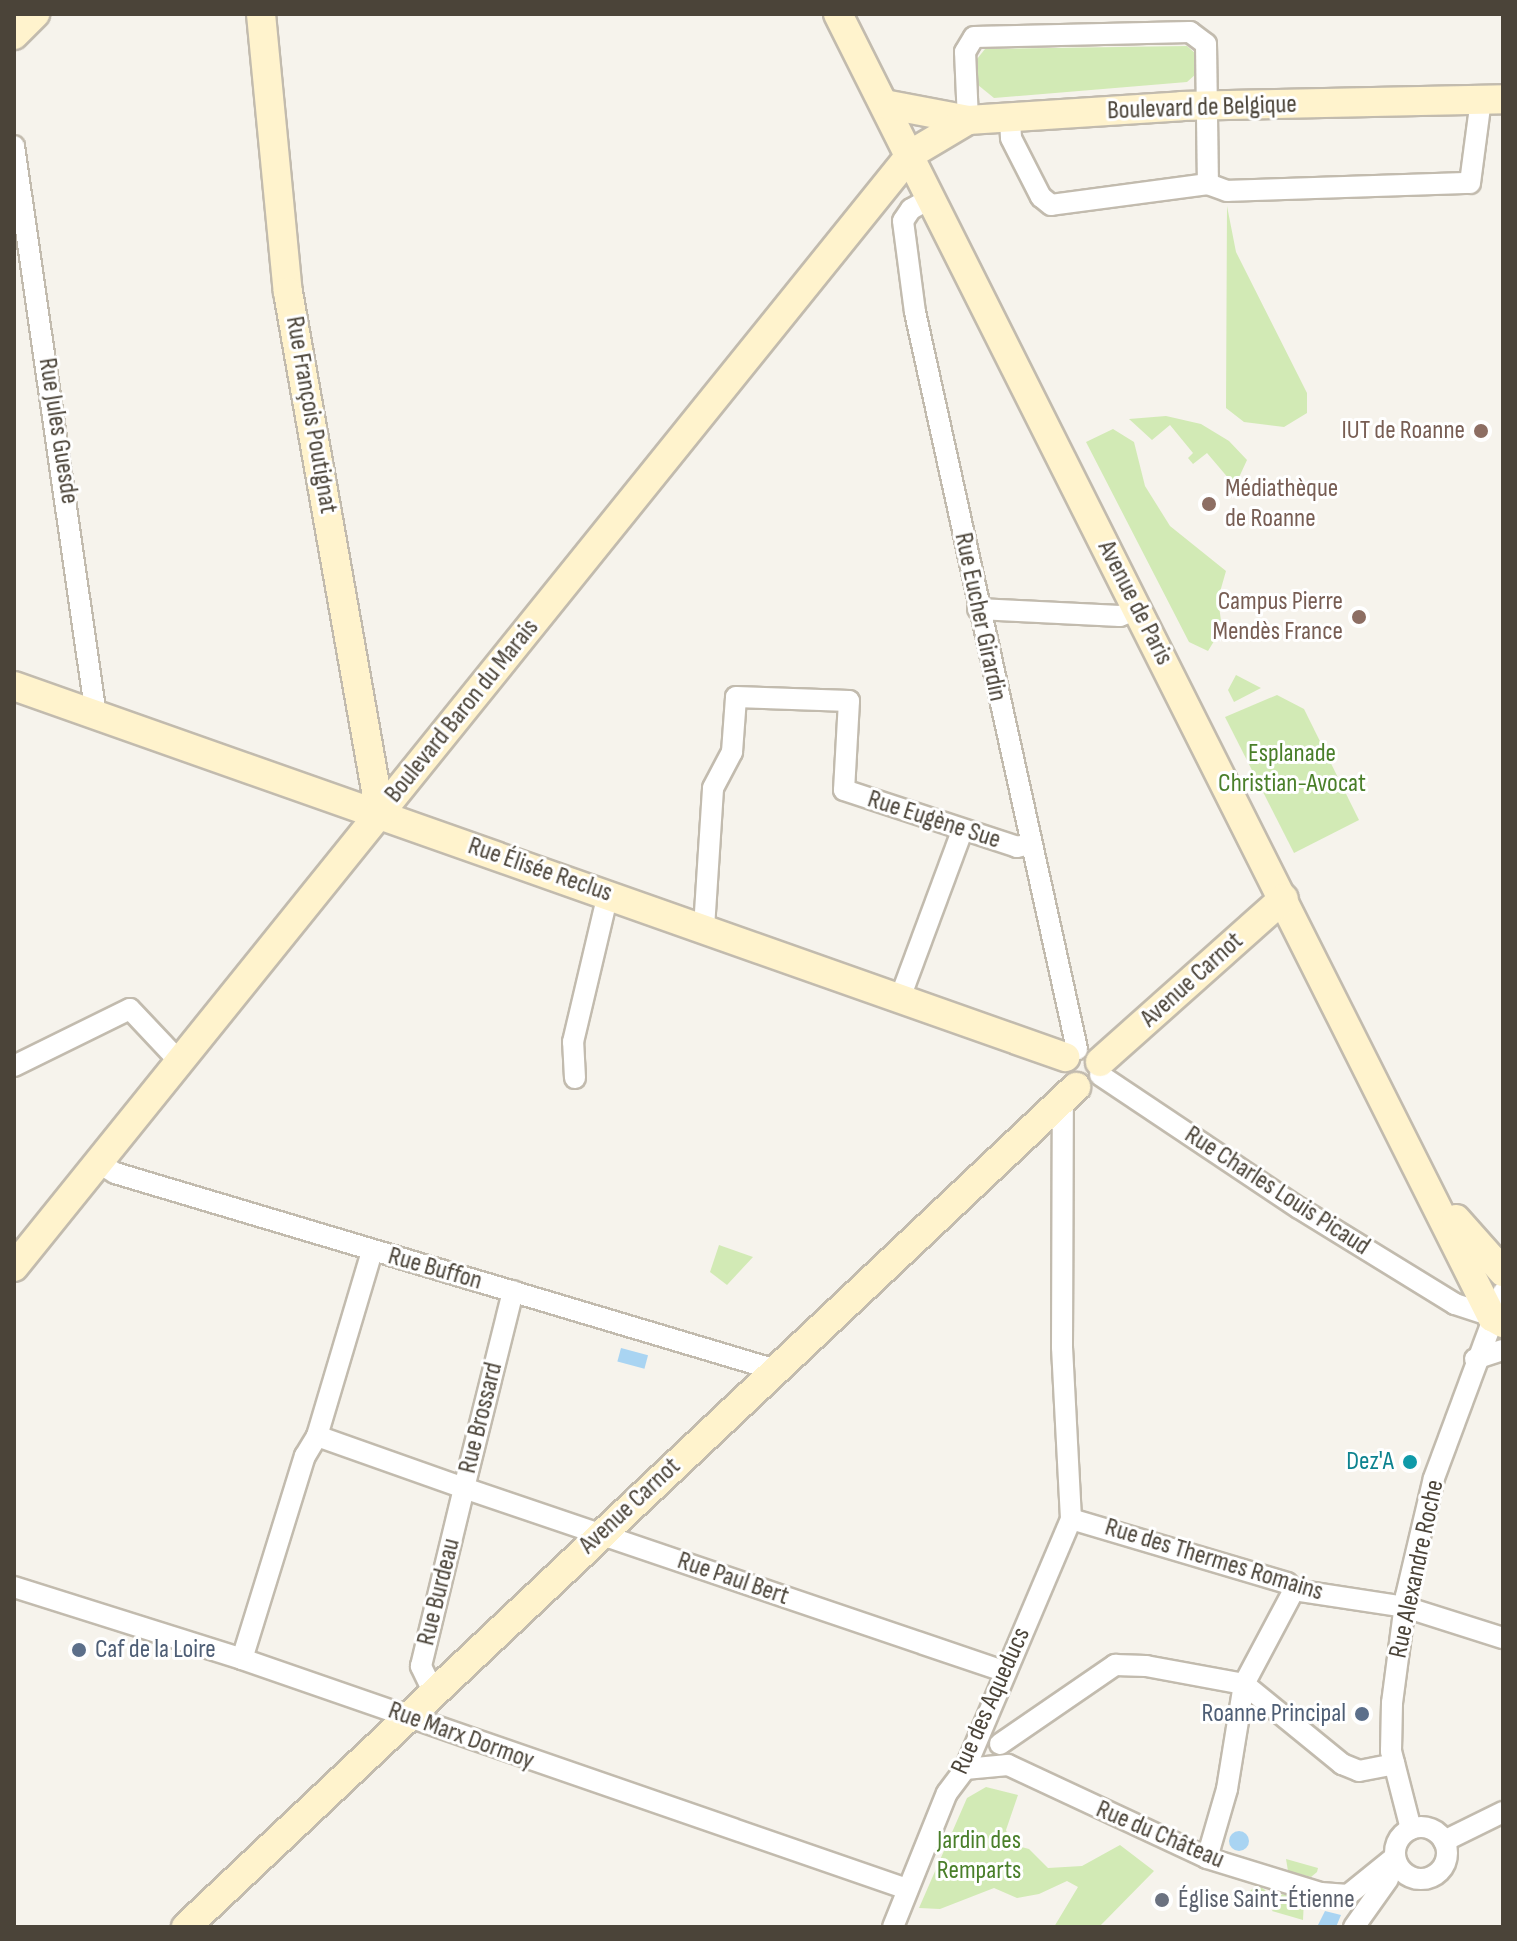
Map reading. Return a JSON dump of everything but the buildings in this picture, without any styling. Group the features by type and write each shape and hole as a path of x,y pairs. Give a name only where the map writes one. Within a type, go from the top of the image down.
{"main road":[{"path":"14,35 35,14"},
{"name":"Rue François Poutignat","path":"261,14 288,292 380,813"},
{"name":"Avenue de Paris","path":"838,14 1433,1191"},
{"name":"Boulevard de Belgique","path":"911,154 968,120 1209,106 1492,99"},
{"path":"884,104 968,120"},
{"name":"Boulevard Baron du Marais","path":"14,1267 911,154"},
{"name":"Rue Élisée Reclus","path":"14,686 900,998 1080,1072"},
{"name":"Avenue Carnot","path":"186,1927 1033,1127 1080,1072 1284,898"},
{"path":"1433,1191 1450,1232 1500,1313"},
{"path":"1433,1191 1503,1274"}],"street":[{"path":"968,120 965,52 974,37 1190,32 1206,44 1209,55 1208,184"},
{"path":"1010,117 1011,138 1041,197 1051,205 1208,184 1227,191 1470,183 1492,99"},
{"name":"Rue Jules Guesde","path":"14,146 95,681 96,716"},
{"path":"869,209 906,214 931,198"},
{"name":"Rue Eucher Girardin","path":"906,214 903,230 915,312 1080,1072 1066,1155 1062,1347 1071,1519"},
{"path":"978,609 1120,616 1137,609"},
{"name":"Rue Eugène Sue","path":"704,928 713,788 732,752 736,697 849,701 844,790 1017,847 1030,844"},
{"path":"900,998 962,831"},
{"path":"575,1078 573,1042 608,894"},
{"path":"14,1066 130,1009 180,1062"},
{"name":"Rue Charles Louis Picaud","path":"1080,1072 1455,1304 1500,1313"},
{"path":"1033,1127 1051,1135 1066,1155"},
{"name":"Rue Buffon","path":"97,1162 115,1173 776,1370"},
{"path":"1450,1232 1474,1257 1503,1274"},
{"path":"242,1659 305,1456 317,1436 372,1251"},
{"name":"Rue Brossard","path":"317,1436 464,1488 513,1291"},
{"name":"Rue Alexandre Roche","path":"1411,1829 1394,1764 1392,1703 1405,1607 1430,1492 1475,1359 1500,1313"},
{"path":"1475,1359 1503,1350"},
{"name":"Rue Paul Bert","path":"464,1488 578,1531 600,1533 1003,1671"},
{"name":"Rue Burdeau","path":"434,1693 421,1666 464,1488"},
{"name":"Rue des Thermes Romains","path":"1071,1519 1287,1583 1294,1590 1405,1607 1503,1638"},
{"name":"Rue des Aqueducs","path":"893,1927 947,1793 965,1769 1003,1671 1071,1519"},
{"name":"Rue Marx Dormoy","path":"14,1587 242,1659 907,1889"},
{"path":"1207,1858 1222,1813 1244,1684 1294,1590"},
{"path":"1000,1744 1115,1665 1244,1684 1342,1764 1359,1771 1394,1764"},
{"path":"965,1769 1008,1765 988,1707"},
{"name":"Rue du Château","path":"1008,1765 1207,1858 1321,1893 1348,1895"},
{"path":"1444,1841 1503,1812"},
{"path":"1356,1922 1378,1887 1398,1864 1400,1837 1411,1829 1433,1830 1444,1841 1447,1857 1434,1876 1418,1879 1398,1864"},
{"path":"1356,1922 1348,1895 1398,1864"}],"green space":[{"path":"1187,46 1195,53 1196,74 1187,82 994,98 978,85 977,59 985,49"},
{"path":"1227,206 1236,252 1307,393 1307,413 1284,427 1244,422 1226,408"},
{"path":"1166,416 1201,424 1229,441 1247,460 1235,486 1207,453 1193,464 1188,458 1193,453 1170,425 1152,440 1129,419"},
{"path":"1113,429 1134,442 1145,486 1170,526 1226,571 1218,599 1222,628 1208,651 1189,642 1086,442"},
{"path":"1236,675 1261,688 1234,702 1228,690"},
{"name":"Esplanade Christian-Avocat","path":"1277,695 1304,709 1359,820 1294,853 1225,717"},
{"path":"719,1245 753,1257 727,1285 710,1272"},
{"name":"Jardin des Remparts","path":"986,1787 1018,1795 1006,1830 1011,1844 1029,1849 1048,1868 1082,1866 1120,1845 1154,1871 1099,1927 1054,1927 1078,1887 1067,1881 1039,1894 1017,1898 994,1888 940,1909 919,1908 967,1798"},
{"path":"1286,1859 1318,1868 1317,1872 1311,1877 1288,1871"},
{"path":"1258,1887 1265,1890 1268,1897 1265,1904 1258,1907 1251,1904 1248,1897 1251,1890"},
{"path":"1282,1894 1304,1900 1303,1920 1272,1911"}],"water":[{"path":"621,1348 648,1355 644,1369 617,1362"},
{"path":"1239,1831 1246,1834 1249,1841 1246,1848 1239,1851 1232,1848 1229,1841 1232,1834"},
{"path":"1325,1911 1341,1915 1336,1927 1317,1927"}],"place":[{"name":"IUT de Roanne","path":"1481,431"},
{"name":"Médiathèque de Roanne","path":"1209,504"},
{"name":"Campus Pierre Mendès France","path":"1359,617"},
{"name":"Dez'A","path":"1410,1462"},
{"name":"Caf de la Loire","path":"79,1650"},
{"name":"Roanne Principal","path":"1362,1714"},
{"name":"Église Saint-Étienne","path":"1162,1900"}]}
